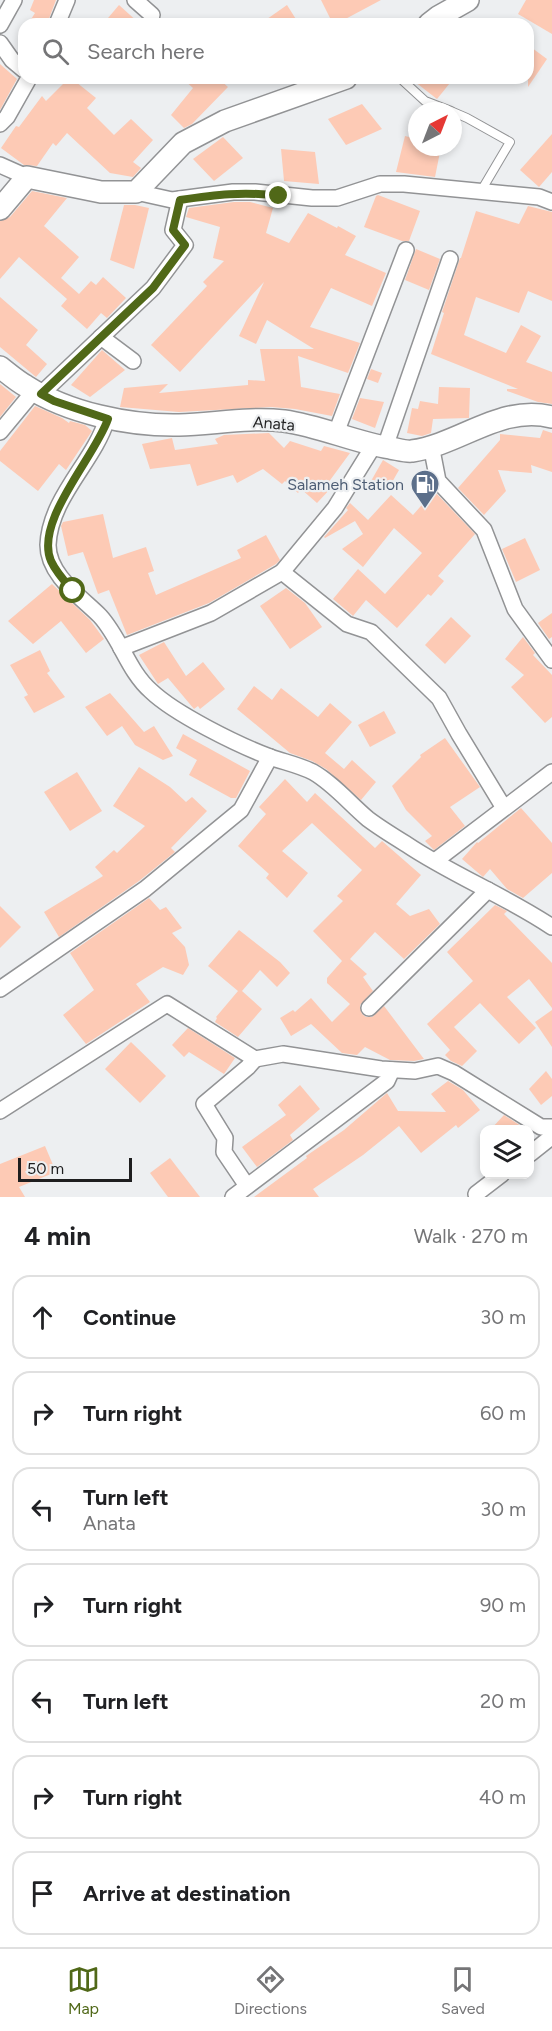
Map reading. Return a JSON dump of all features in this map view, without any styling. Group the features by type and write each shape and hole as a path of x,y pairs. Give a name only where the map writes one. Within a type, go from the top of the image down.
{"street":[{"path":"0,25 14,0"},
{"path":"60,18 67,0"},
{"path":"135,0 152,15"},
{"path":"437,18 468,0"},
{"path":"0,43 18,65"},
{"path":"0,124 7,117 26,84"},
{"path":"136,192 183,143 225,121 329,84"},
{"path":"0,165 27,177 101,192 136,192 172,200 233,192 337,198 380,184 404,184 539,197 552,202"},
{"path":"0,209 27,177"},
{"path":"0,432 37,392 153,288 185,245 173,230 180,200"},
{"path":"336,433 406,250"},
{"path":"121,648 211,613 282,572 335,508 379,446 450,259"},
{"path":"101,337 133,361"},
{"name":"Anata","path":"0,368 54,401 108,419 146,425 254,420 283,421 318,428 379,446 411,451 500,418 540,414 552,417"},
{"path":"108,419 102,435 69,486 54,519 48,546 51,561 59,573 73,591 104,621 141,680 162,700 213,730 270,757 287,761 313,772 369,819 407,846 552,927"},
{"path":"431,445 438,481 484,530 515,609 552,660"},
{"path":"282,572 347,624 371,632 439,698 504,808"},
{"path":"0,989 145,889 241,810 270,757"},
{"path":"435,861 552,772"},
{"path":"369,1008 488,890"},
{"path":"0,1112 167,1004 255,1059"},
{"path":"247,1186 224,1152 225,1138 204,1104 248,1068 255,1059 283,1054 392,1070 415,1071 438,1066 454,1073 542,1127 552,1128 550,1138 534,1151"},
{"path":"232,1197 387,1081 392,1070"},
{"path":"476,1194 496,1179"}],"lane":[{"path":"407,84 428,102"},
{"path":"462,116 510,142 481,192"}],"building":[{"path":"34,0 56,0 49,18 32,18 35,13 30,10"},
{"path":"321,0 381,0 347,18 330,18"},
{"path":"526,0 552,0 552,34 534,23 534,18 525,18 518,14"},
{"path":"119,5 133,18 108,18"},
{"path":"287,5 295,18 269,18"},
{"path":"534,49 547,59 534,78"},
{"path":"0,64 17,79 0,110"},
{"path":"63,84 78,84 96,98 87,108 114,135 131,119 153,140 133,162 141,168 133,177 110,173 67,133 56,146 53,143 37,166 24,165 1,148 16,126 19,127 42,96 46,101"},
{"path":"189,84 225,84 228,87 192,124 184,128 171,115 193,88"},
{"path":"418,84 449,84 437,99"},
{"path":"362,104 382,129 346,145 328,119"},
{"path":"552,134 552,172 539,187 520,170"},
{"path":"405,136 408,137 408,156 439,156 435,177 396,172"},
{"path":"223,137 243,158 214,181 193,159"},
{"path":"281,149 315,152 319,184 284,181"},
{"path":"32,191 67,198 44,226 79,257 61,278 79,294 91,281 96,285 103,277 126,298 107,318 101,313 87,329 61,306 67,299 19,257 0,279 0,221 10,217"},
{"path":"378,195 420,211 409,241 402,241 364,227"},
{"path":"250,202 273,208 266,233 289,243 308,213 337,228 338,226 356,236 345,255 386,273 372,306 331,288 310,327 360,343 348,373 298,356 301,387 340,394 332,416 271,407 179,412 120,407 124,388 168,384 159,393 248,385 248,380 265,381 260,349 314,349 267,320 256,344 239,336 264,282 180,372 151,345 207,286 203,282 224,261 213,258 220,227 186,217 189,208"},
{"path":"124,205 149,208 134,269 110,260"},
{"path":"528,206 552,212 552,301 528,291 519,313 476,297 464,335 506,353 521,325 541,336 526,362 552,372 552,404 538,402 507,391 507,389 518,389 431,354 444,313 442,312 476,211 519,224"},
{"path":"416,249 440,259 429,290 405,280"},
{"path":"0,297 38,330 26,345 47,364 36,377 0,347"},
{"path":"102,350 125,370 90,397 71,385"},
{"path":"371,369 382,373 378,383 367,379"},
{"path":"0,384 16,397 0,417"},
{"path":"439,387 470,388 469,418 433,419 431,433 422,436 407,433 412,408 418,409 420,401 438,404"},
{"path":"360,398 384,402 375,428 352,419"},
{"path":"35,406 69,423 70,421 85,425 92,431 66,470 59,464 38,491 0,461 0,451"},
{"path":"543,430 552,433 552,472 531,465 532,473 498,470 506,491 484,515 458,488 500,440 500,434 540,438"},
{"path":"269,433 284,448 290,441 321,451 324,446 350,453 328,483 332,487 317,503 301,489 298,493 285,481 282,484 263,469 237,483 233,475 197,486 190,464 150,469 142,444 172,438 175,450 218,444 215,439 224,435"},
{"path":"383,460 399,470 387,491 371,481"},
{"path":"434,491 475,534 438,576 444,581 431,596 428,594 397,628 366,600 353,616 333,599 358,569 385,594 422,553 394,528 363,567 342,549 363,534 355,521 324,537 348,510 346,508 350,503 368,520 391,495 413,515"},
{"path":"103,514 113,558 146,547 154,571 148,573 156,595 241,558 237,550 266,535 280,560 209,603 127,635 109,590 98,594 83,552 68,556 61,526 63,522"},
{"path":"525,538 540,570 516,582 502,549"},
{"path":"52,584 90,620 104,639 86,653 61,621 33,644 8,621"},
{"path":"286,588 305,603 322,627 290,649 260,606"},
{"path":"552,613 552,637 549,639 538,623"},
{"path":"451,617 471,636 445,664 425,645"},
{"path":"523,637 535,653 533,655 552,675 552,717 545,723 511,687 524,675 505,659"},
{"path":"164,642 186,676 203,662 225,689 200,709 198,706 194,709 168,678 158,684 139,655"},
{"path":"40,650 50,671 47,673 65,697 34,713 24,697 28,695 10,665"},
{"path":"254,686 272,700 281,688 318,717 330,703 352,722 325,753 344,769 352,760 376,782 361,800 326,769 290,753 237,709"},
{"path":"110,693 144,732 154,726 173,756 163,760 135,745 122,726 107,736 85,707"},
{"path":"384,711 396,733 370,747 358,725"},
{"path":"183,734 250,771 236,798 231,798 189,775 197,760 176,748"},
{"path":"445,738 480,787 450,807 465,826 434,850 425,841 432,836 406,810 392,786 421,757 420,755"},
{"path":"139,767 170,787 186,802 192,797 207,811 171,848 175,852 139,881 59,937 44,912 103,876 95,867 114,850 117,853 145,826 113,806"},
{"path":"77,772 102,811 70,831 44,792"},
{"path":"285,779 307,802 315,793 375,848 382,841 421,875 396,904 410,916 429,909 440,924 404,959 375,932 350,959 367,974 363,977 373,991 360,1005 362,1014 372,1017 384,1006 424,1059 390,1060 365,1047 357,1055 342,1053 311,1024 291,1036 280,1018 293,1010 295,1012 311,998 332,1022 350,1004 327,983 327,978 342,961 313,931 343,901 337,896 362,870 312,823 282,851 308,873 287,898 266,878 269,874 238,846 266,814 259,807"},
{"path":"521,808 552,843 552,873 523,898 507,889 490,869 483,877 462,859 477,842"},
{"path":"149,898 160,910 166,907 182,928 172,933 185,947 189,965 183,975 163,967 136,984 150,1002 86,1044 63,1015 94,990 70,953"},
{"path":"495,905 507,911 504,914 552,963 552,1008 529,979 507,997 536,1028 519,1044 480,1003 454,1027 477,1051 462,1066 445,1055 450,1050 427,1024 473,981 447,952"},
{"path":"0,906 21,927 0,948"},
{"path":"239,930 280,962 290,973 277,987 260,970 242,991 262,1009 238,1037 215,1022 216,1017 238,991 208,966"},
{"path":"552,1010 552,1047 535,1022"},
{"path":"188,1028 235,1058 224,1074 189,1052 184,1057 172,1045"},
{"path":"131,1042 166,1076 140,1103 105,1069"},
{"path":"546,1071 552,1079 552,1096 541,1105 529,1089"},
{"path":"448,1081 463,1090 480,1110 458,1128 456,1125 421,1153 399,1126 363,1155 313,1189 319,1197 254,1197 307,1158 306,1156 344,1130 387,1093 398,1111 446,1112 431,1094"},
{"path":"300,1085 320,1109 290,1135 293,1140 257,1167 242,1147 286,1115 278,1105"},
{"path":"504,1115 519,1125 495,1125"},
{"path":"45,1146 56,1172 19,1187 25,1197 0,1197 0,1164"},
{"path":"170,1158 200,1197 168,1197 150,1173"}],"place":[{"name":"Salameh Station","path":"425,510"}],"route":[{"path":"73,591 51,561 48,546 50,532 69,486 102,435 108,419 54,401 41,394 153,288 185,245 173,230 180,200 233,192 255,192 279,196"}]}
